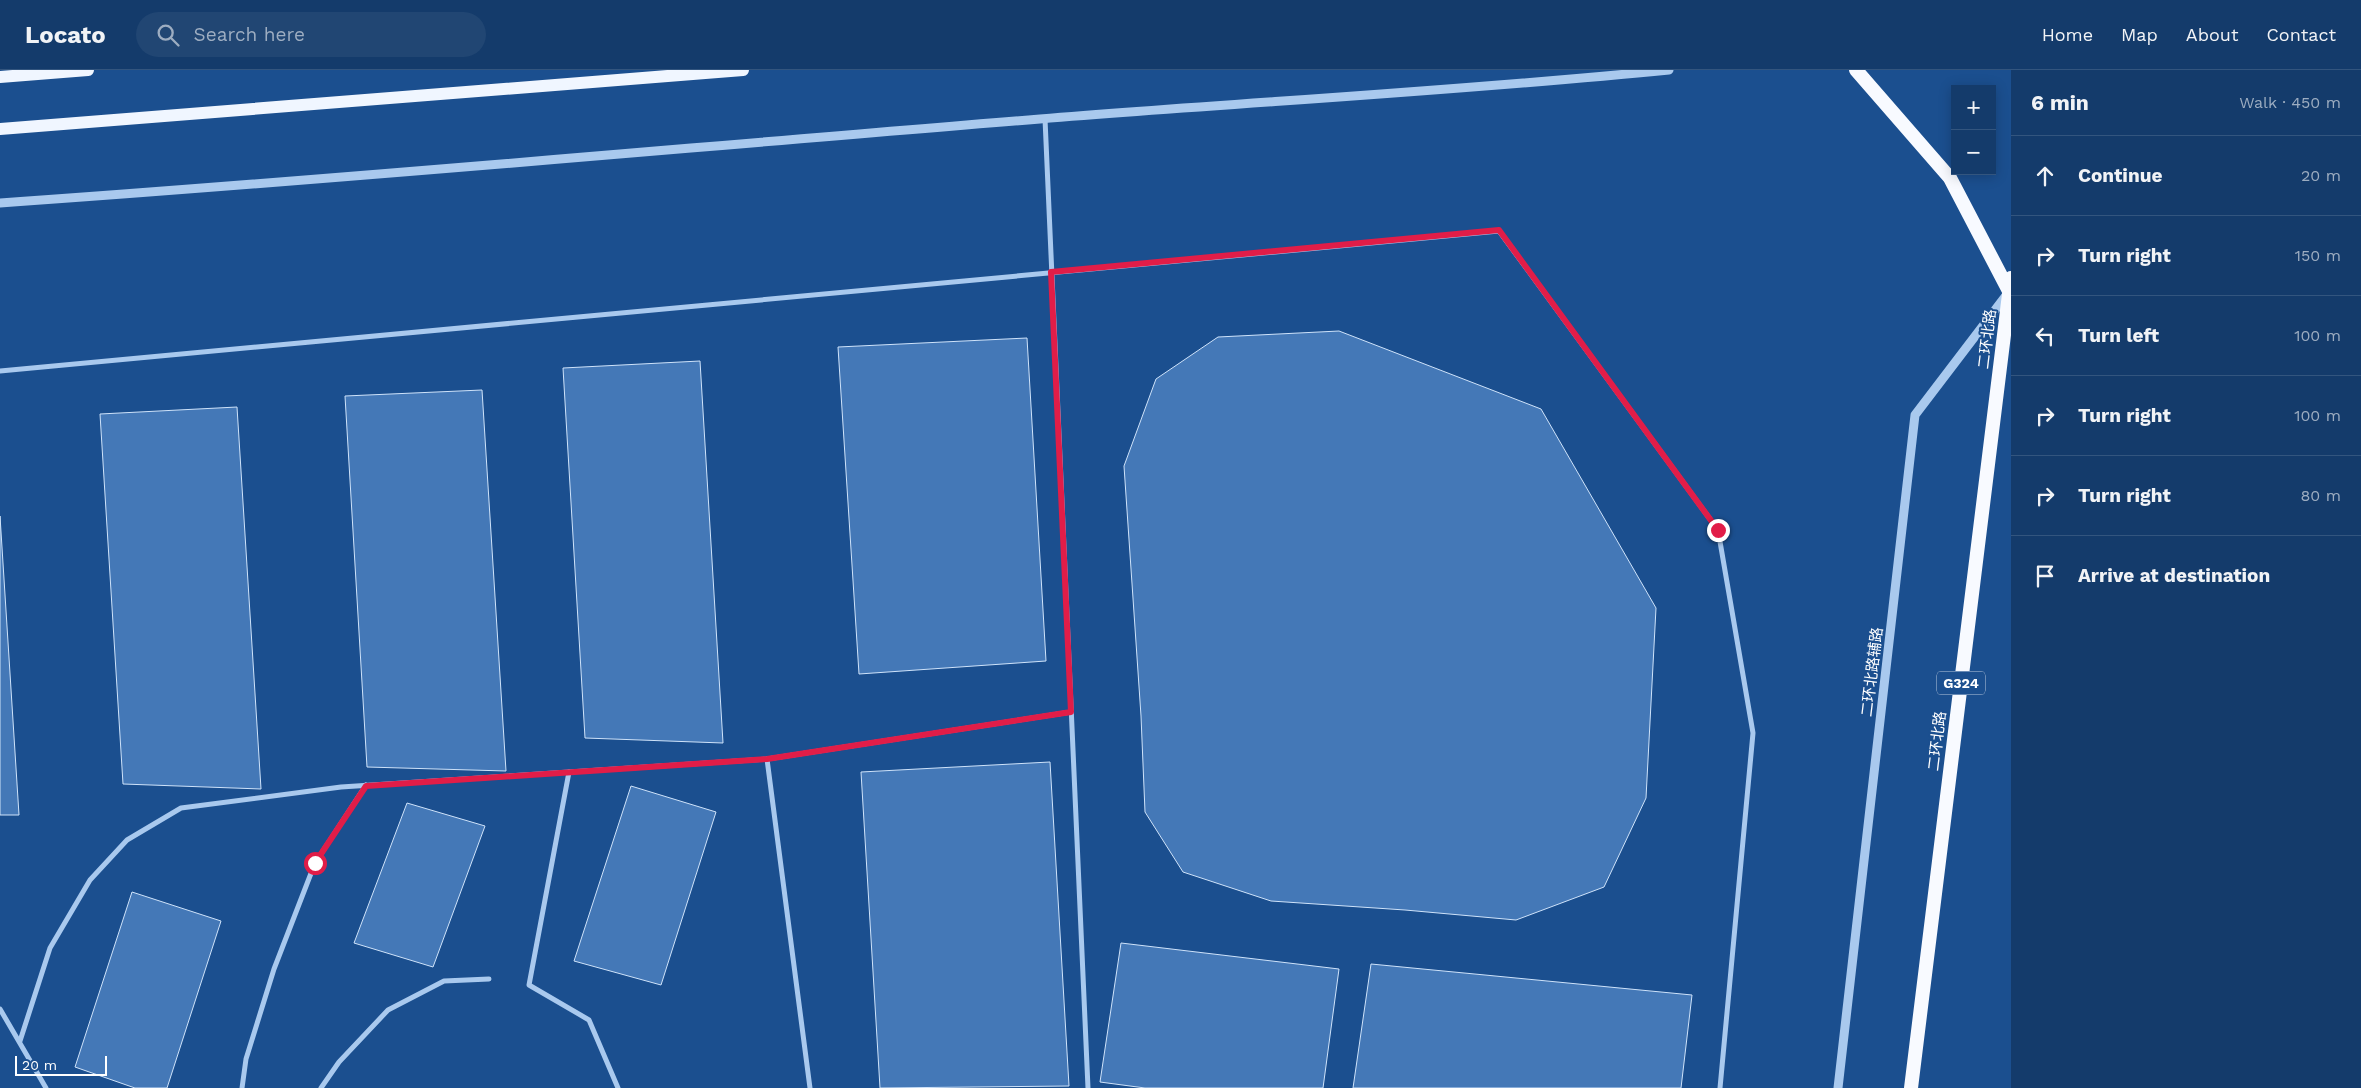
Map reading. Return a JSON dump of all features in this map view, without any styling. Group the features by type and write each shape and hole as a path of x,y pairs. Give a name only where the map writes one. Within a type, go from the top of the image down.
{"highway":[{"path":"1856,70 1950,178 2010,284"},
{"name":"二环北路","path":"1911,1088 2010,284"}],"main road":[{"path":"0,77 88,70"},
{"path":"0,129 743,70"}],"street":[{"path":"0,203 163,192 1044,119 1514,86 1669,70"},
{"path":"1044,119 1088,1088"},
{"path":"0,371 1499,230 1718,530 1753,732 1720,1088"},
{"name":"二环北路辅路","path":"1838,1088 1915,415 2010,284"},
{"path":"20,1041 50,948 90,880 127,840 181,808 366,786 767,759 1071,712"},
{"path":"767,759 810,1088"},
{"path":"569,772 529,985 589,1020 618,1088"},
{"path":"242,1088 246,1059 274,969 315,863 366,786"},
{"path":"322,1088 339,1062 388,1010 444,981 489,979"},
{"path":"0,1009 46,1088"}],"building":[{"path":"1339,331 1541,409 1656,608 1646,798 1604,887 1516,920 1271,901 1183,872 1145,812 1141,716 1124,466 1156,379 1218,337"},
{"path":"1027,338 1046,661 859,674 838,347"},
{"path":"700,361 723,743 585,738 563,368"},
{"path":"482,390 506,771 367,767 345,396"},
{"path":"237,407 261,789 123,784 100,414"},
{"path":"0,516 19,815 0,815"},
{"path":"1050,762 1069,1086 880,1088 861,772"},
{"path":"631,786 716,812 661,985 574,961"},
{"path":"407,803 485,826 433,967 354,943"},
{"path":"132,892 221,921 167,1088 135,1088 75,1067"},
{"path":"1121,943 1339,969 1323,1088 1145,1088 1100,1082"},
{"path":"1371,964 1692,995 1681,1088 1353,1088"}],"route":[{"path":"315,863 366,786 767,759 1071,712 1051,272 1499,230 1718,530"}]}
